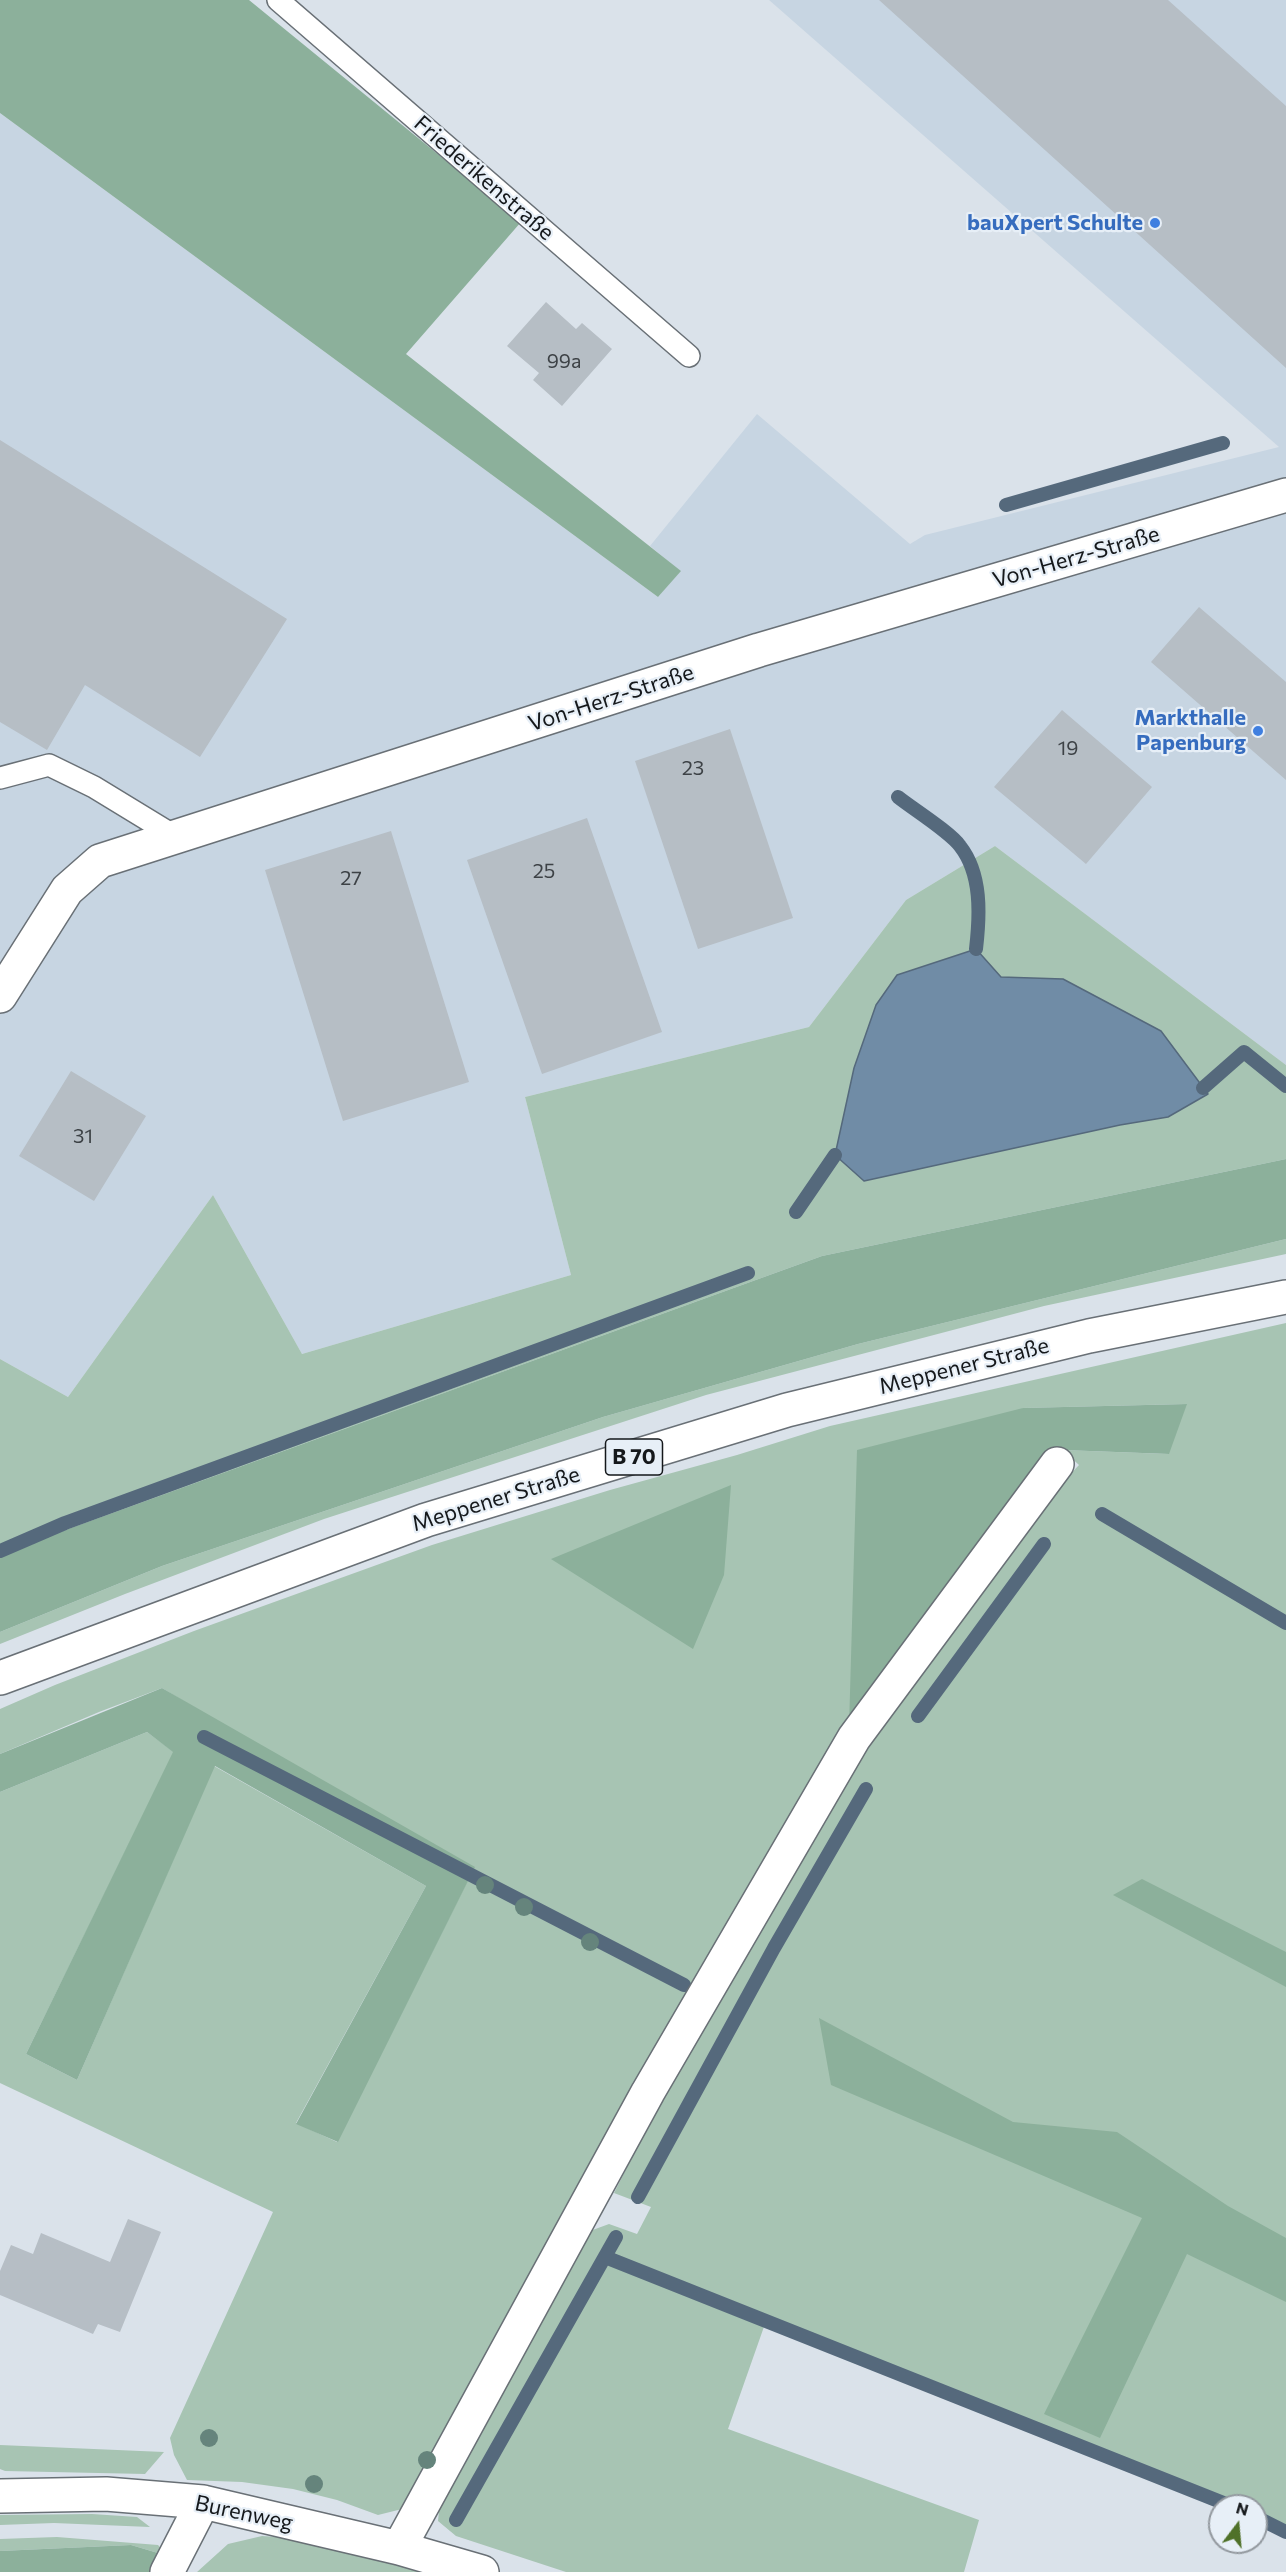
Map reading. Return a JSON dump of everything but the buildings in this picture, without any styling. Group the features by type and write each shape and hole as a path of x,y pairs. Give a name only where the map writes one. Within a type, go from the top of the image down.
{"street":[{"name":"Von-Herz-Straße","path":"0,996 67,890 100,861 759,650 1286,495"},
{"name":"Meppener Straße","path":"0,1678 426,1520 787,1410 1089,1336 1286,1297"},
{"path":"399,2548 648,2092 854,1738 1057,1464"},
{"name":"Burenweg","path":"0,2496 106,2494 203,2502 399,2548 482,2572"},
{"path":"168,2572 203,2502"}],"lane":[{"name":"Friederikenstraße","path":"278,0 689,356"},
{"path":"0,778 49,765 94,787 176,837"}],"shaded area":[{"path":"769,0 1286,0 1286,1065 995,846 906,900 809,1027 525,1097 571,1275 302,1354 213,1195 68,1397 0,1359 0,113 658,597 680,571 650,546 757,414 910,544 925,535 1279,447"}],"green space":[{"path":"0,0 249,0 521,222 406,354 681,571 658,597 0,113"},
{"path":"995,846 1286,1065 1286,1159 822,1256 24,1545 0,1556 0,1359 68,1397 213,1195 302,1354 571,1275 525,1097 809,1027 906,900"},
{"path":"1286,1159 1286,1239 858,1344 603,1417 162,1566 0,1632 0,1556 24,1545 822,1256"},
{"path":"1286,1239 1286,1254 1044,1306 706,1395 324,1519 0,1644 0,1632 162,1566 603,1417 858,1344"},
{"path":"1286,1323 1286,2532 1268,2523 1268,2494 1208,2494 1208,2497 766,2321 728,2429 979,2520 964,2572 566,2572 456,2536 438,2521 440,2502 590,2231 609,2224 637,2234 651,2207 614,2193 674,2074 863,1748 1033,1514 1079,1465 1063,1450 1168,1454 1186,1404 1023,1408 849,1727 420,2490 402,2509 378,2515 337,2500 293,2489 242,2482 187,2480 174,2455 170,2438 273,2212 0,2083 0,1792 147,1732 174,1752 26,2054 77,2080 214,1766 426,1886 296,2123 337,2142 471,1874 162,1688 0,1754 0,1709 194,1631 432,1545 830,1426"},
{"path":"1187,1404 1169,1454 1063,1450 849,1727 857,1450 1023,1408"},
{"path":"731,1485 724,1575 693,1649 551,1559"},
{"path":"162,1688 475,1867 338,2142 296,2124 426,1886 215,1766 77,2080 26,2054 173,1752 147,1732 0,1792 0,1754"},
{"path":"1142,1879 1286,1952 1286,1987 1113,1895"},
{"path":"819,2018 1013,2122 1117,2132 1228,2206 1286,2238 1286,2302 1187,2254 1100,2438 1044,2414 1142,2218 831,2085"},
{"path":"0,2445 164,2452 145,2474 5,2471 0,2469"},
{"path":"92,2514 137,2517 150,2527 54,2523 0,2525 0,2515"},
{"path":"262,2536 294,2538 429,2572 197,2572 228,2544"},
{"path":"57,2537 158,2545 168,2556 131,2545 0,2551 0,2539"},
{"path":"131,2545 168,2556 160,2572 0,2572 0,2551"}],"water":[{"path":"976,949 1001,977 1063,979 1161,1031 1208,1094 1168,1117 1120,1125 864,1181 835,1155 854,1068 876,1005 897,975"}],"waterway":[{"path":"1006,505 1223,443"},
{"path":"898,797 955,840 967,857 978,895 976,949"},
{"path":"1203,1088 1244,1052 1286,1086"},
{"path":"796,1212 835,1155"},
{"path":"0,1551 65,1523 748,1273"},
{"path":"1102,1514 1286,1623"},
{"path":"918,1716 1044,1544"},
{"path":"204,1737 684,1985"},
{"path":"638,2197 774,1948 866,1789"},
{"path":"456,2520 616,2237"},
{"path":"605,2257 1208,2497"},
{"path":"1268,2523 1286,2532"}],"place":[{"name":"bauXpert Schulte","path":"1155,223"},
{"name":"Markthalle Papenburg","path":"1258,731"}]}
